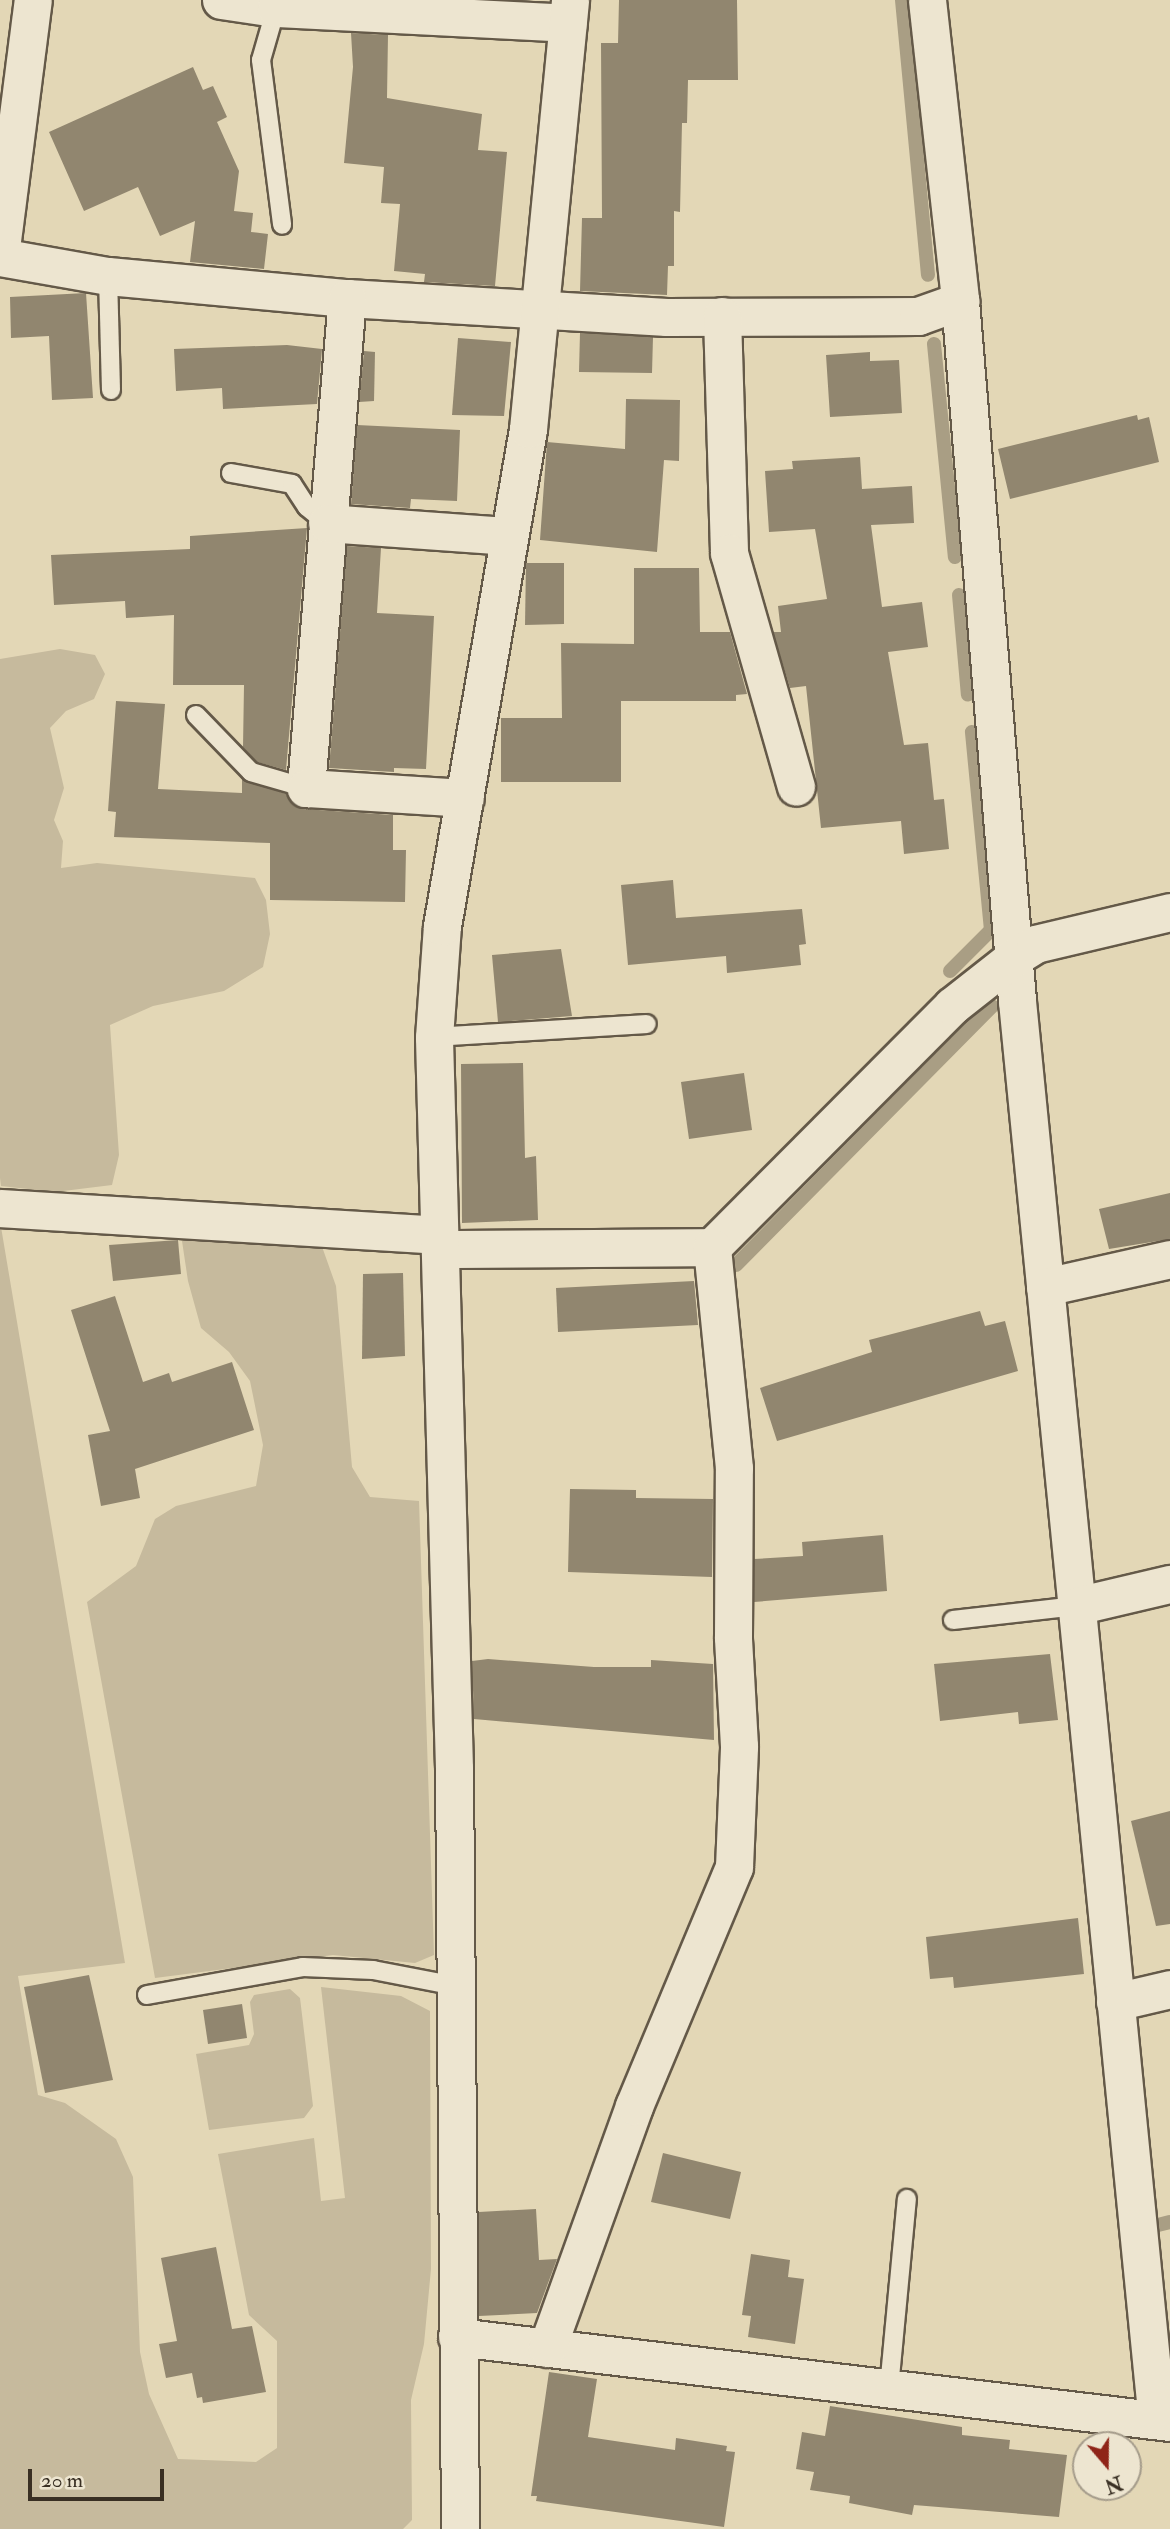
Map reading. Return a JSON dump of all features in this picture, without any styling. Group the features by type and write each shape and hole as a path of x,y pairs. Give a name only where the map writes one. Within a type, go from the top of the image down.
{"street":[{"path":"33,0 0,257 108,276 347,298 540,310 722,317 918,316 960,301"},
{"path":"221,0 276,8 569,12 528,429 442,926 434,1037 456,1986 460,2529"},
{"path":"457,2337 1163,2421 1155,2244 1115,2002 1013,957 960,301 927,0"},
{"path":"347,298 306,788 465,798"},
{"path":"722,317 722,431 730,553 796,787"},
{"path":"327,523 509,536"},
{"path":"0,1208 439,1242 712,1247 952,1006 1013,957 1035,944 1170,912"},
{"path":"547,2348 634,2106 734,1867 738,1746 733,1637 734,1468 712,1247"},
{"path":"1045,1287 1170,1259"},
{"path":"1076,1606 1170,1584"},
{"path":"1115,2002 1170,1989"}],"lane":[{"path":"276,8 261,60 282,225"},
{"path":"108,276 111,390"},
{"path":"231,473 292,484 307,507 327,523"},
{"path":"196,715 251,772 306,788"},
{"path":"434,1037 647,1024"},
{"path":"953,1620 1076,1606"},
{"path":"147,1996 303,1967 373,1970 456,1986"},
{"path":"889,2388 906,2199"}],"shaded area":[{"path":"60,649 95,655 105,674 94,699 66,711 50,728 64,788 54,820 63,841 61,868 97,863 255,878 266,900 270,934 263,967 224,991 153,1006 110,1025 119,1155 112,1185 55,1192 1,1186 0,1178 0,659"},
{"path":"0,1221 125,1963 18,1976 38,2095 65,2103 116,2139 133,2177 140,2352 149,2394 178,2459 256,2462 277,2448 277,2341 249,2315 218,2154 314,2138 321,2201 345,2198 321,1987 401,1996 430,2011 431,2269 424,2344 411,2400 412,2520 403,2529 0,2529"},
{"path":"196,1231 320,1241 336,1286 352,1467 370,1497 419,1501 434,1955 415,1963 333,1955 155,1978 87,1602 136,1566 155,1519 176,1506 256,1486 263,1445 250,1381 229,1352 201,1328 188,1281 182,1241"},
{"path":"290,1989 300,1998 313,2106 304,2118 209,2130 196,2054 249,2045 254,2034 250,2002 254,1995"}],"building":[{"path":"619,0 737,0 738,80 688,80 687,123 682,123 680,212 674,211 674,266 668,266 667,295 580,291 582,218 602,218 601,43 618,43"},
{"path":"351,33 388,35 387,98 482,114 478,150 507,152 495,286 424,282 425,274 394,271 400,204 381,203 384,167 344,163 353,67"},
{"path":"193,67 203,90 213,86 227,117 217,122 239,171 234,211 253,213 251,232 268,234 264,269 190,262 195,221 160,236 138,187 84,211 49,132"},
{"path":"86,293 93,398 52,400 49,336 11,338 10,297"},
{"path":"580,333 653,337 652,373 579,372"},
{"path":"458,338 511,342 504,416 452,415"},
{"path":"287,345 322,349 317,404 223,409 222,388 176,391 174,349"},
{"path":"364,351 375,352 374,401 359,402"},
{"path":"870,352 870,361 899,360 902,413 830,417 826,355"},
{"path":"626,399 680,400 679,461 664,460 657,552 540,540 547,442 625,449"},
{"path":"1137,415 1138,420 1149,417 1159,462 1010,499 998,449"},
{"path":"357,425 460,430 457,501 411,499 410,508 351,504"},
{"path":"860,457 862,489 912,486 914,523 871,525 882,607 922,602 928,647 888,652 904,745 928,743 934,800 944,799 949,849 904,854 901,821 821,828 806,686 790,688 773,632 781,632 778,606 827,599 815,529 769,532 765,471 793,469 792,461"},
{"path":"307,528 286,770 257,762 243,747 244,685 173,685 174,615 126,618 125,601 54,605 51,555 190,549 190,536"},
{"path":"347,546 381,548 377,613 434,616 426,769 394,768 394,772 329,768"},
{"path":"526,563 564,563 564,624 525,625"},
{"path":"634,568 699,568 700,632 730,632 747,694 736,695 736,701 621,701 621,782 501,782 501,718 562,718 561,643 634,644"},
{"path":"116,701 165,704 158,789 242,793 242,779 286,794 294,805 304,809 393,815 393,850 406,850 405,902 270,900 270,843 114,837 116,812 108,811"},
{"path":"673,880 676,918 802,909 806,944 799,945 801,965 727,973 726,956 628,965 621,885"},
{"path":"561,949 572,1016 498,1022 492,955"},
{"path":"523,1063 525,1158 536,1156 538,1220 462,1223 461,1064"},
{"path":"744,1073 752,1130 689,1139 681,1082"},
{"path":"1170,1193 1170,1239 1109,1249 1099,1209"},
{"path":"178,1240 181,1274 113,1281 109,1245"},
{"path":"403,1273 405,1356 362,1359 363,1274"},
{"path":"694,1281 698,1325 558,1332 556,1288"},
{"path":"115,1296 143,1382 169,1373 172,1382 232,1362 254,1430 135,1469 140,1498 101,1506 88,1435 110,1431 71,1310"},
{"path":"980,1311 985,1326 1005,1321 1018,1371 777,1441 760,1388 872,1352 869,1340"},
{"path":"570,1489 636,1490 636,1498 713,1499 712,1577 568,1572"},
{"path":"883,1535 887,1591 754,1602 754,1559 803,1556 802,1542"},
{"path":"1050,1654 1058,1720 1019,1724 1018,1712 940,1721 934,1664"},
{"path":"488,1659 594,1667 651,1667 651,1660 713,1664 714,1740 474,1719 472,1661"},
{"path":"1170,1811 1170,1924 1156,1926 1131,1821"},
{"path":"1078,1918 1084,1974 954,1988 953,1977 930,1979 926,1937"},
{"path":"89,1975 113,2080 45,2093 24,1987"},
{"path":"242,2004 247,2038 208,2044 203,2010"},
{"path":"663,2153 741,2172 730,2219 651,2202"},
{"path":"536,2209 539,2260 557,2259 537,2313 479,2316 479,2212"},
{"path":"216,2247 232,2329 252,2326 266,2392 203,2403 202,2397 197,2398 192,2373 166,2378 159,2344 177,2341 161,2258"},
{"path":"751,2254 790,2260 788,2277 804,2279 795,2344 748,2337 751,2316 742,2315"},
{"path":"549,2372 597,2379 588,2437 675,2450 676,2438 727,2446 726,2451 735,2452 724,2527 536,2501 537,2496 531,2496"},
{"path":"830,2406 962,2427 962,2435 1010,2440 1009,2449 1067,2455 1059,2517 914,2505 912,2515 849,2503 850,2496 810,2490 814,2472 796,2469 802,2432 825,2436"}],"waterway":[{"path":"902,0 928,275"},
{"path":"934,344 955,557"},
{"path":"959,595 968,695"},
{"path":"950,971 991,930 972,732"},
{"path":"736,1265 992,1006"},
{"path":"1154,2226 1170,2222"}]}
